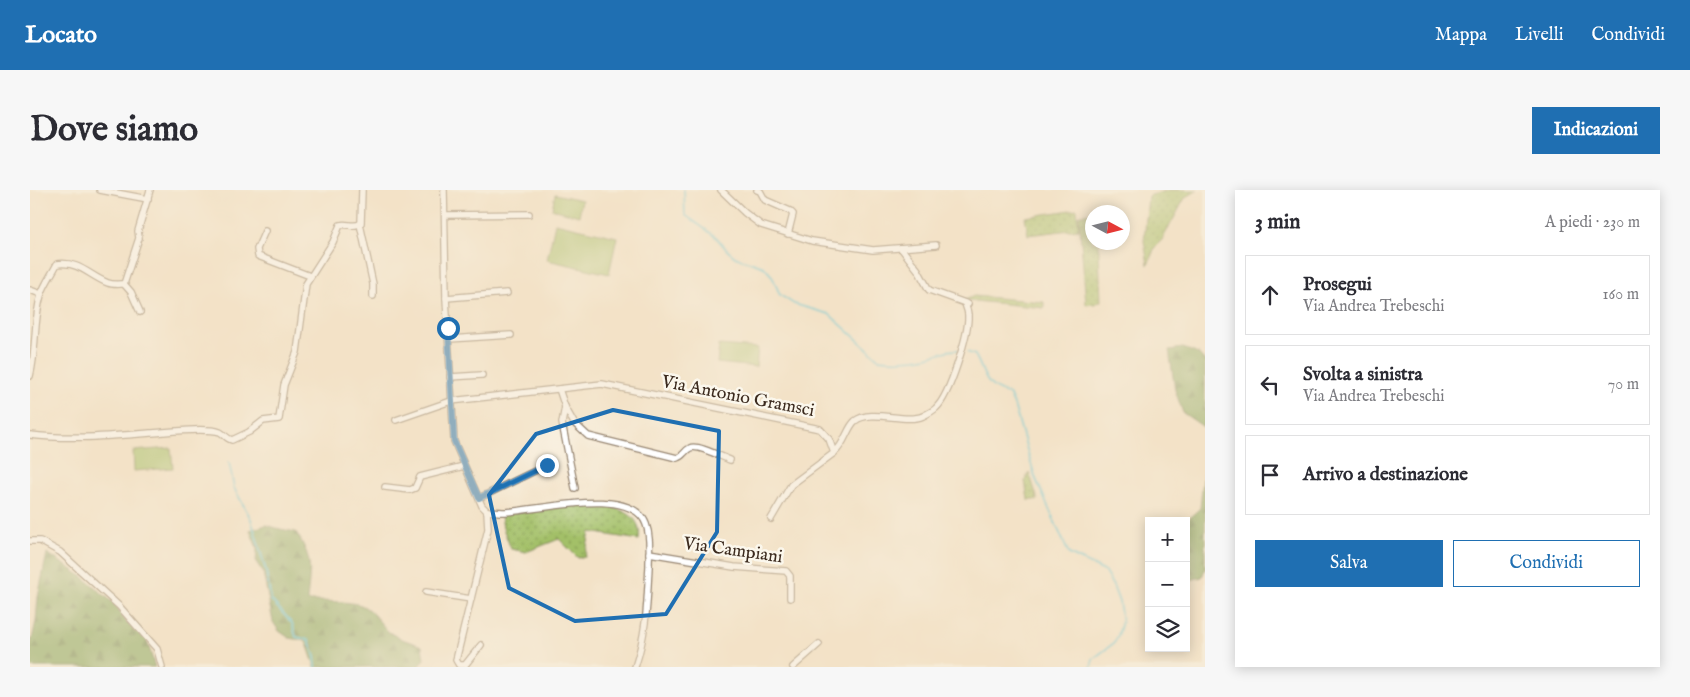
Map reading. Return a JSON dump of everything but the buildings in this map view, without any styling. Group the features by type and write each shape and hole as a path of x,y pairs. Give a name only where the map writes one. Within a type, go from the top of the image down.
{"street":[{"path":"100,190 148,199"},
{"path":"124,284 139,238 138,231 150,190"},
{"path":"362,190 360,224 375,297"},
{"path":"444,190 446,298 451,401 454,441 464,466 482,506 487,511 503,512 577,502 624,506 639,512 646,524 649,538 649,553 643,644 635,667"},
{"path":"721,190 761,225 812,241 873,250 936,245"},
{"path":"757,190 760,191 765,200 793,214 788,234"},
{"path":"444,215 529,214"},
{"path":"30,435 59,438 178,431 214,431 222,432 232,440 249,432 263,422 280,417 284,385 297,352 304,292 310,276 333,242 340,226 360,224"},
{"path":"265,232 257,249 258,256 310,276"},
{"path":"771,518 791,485 840,448 855,422 866,416 922,417 937,407 945,392 963,349 968,314 967,304 929,290 918,270 901,248"},
{"path":"30,376 35,359 37,315 42,294 58,264 75,264 110,284 124,284 131,292 140,312"},
{"path":"30,290 42,294"},
{"path":"446,298 507,293"},
{"path":"448,339 511,335"},
{"path":"450,378 482,375"},
{"name":"Via Antonio Gramsci","path":"396,420 451,401 602,384 820,429 829,439 834,453"},
{"path":"559,389 565,407 574,423 588,436 677,458 682,457 690,448 696,446 730,460"},
{"path":"565,407 562,423 575,488"},
{"path":"479,498 547,465"},
{"path":"386,488 410,490 415,488 420,477 464,466"},
{"path":"481,645 466,665 459,665 456,660 488,529 487,511"},
{"path":"30,541 40,541 60,552 119,606 157,649 162,667"},
{"name":"Via Campiani","path":"649,553 734,567 786,571 790,576 790,598"},
{"path":"426,592 471,599"},
{"path":"793,667 819,644"}],"highlighted area":[{"path":"613,410 719,431 717,532 666,614 575,621 509,588 489,495 536,434"}],"green space":[{"path":"1169,190 1198,190 1185,198 1162,240 1155,247 1148,265 1144,241 1148,196"},
{"path":"555,194 582,200 579,216 552,209"},
{"path":"1077,209 1079,229 1028,235 1025,217"},
{"path":"1085,214 1085,250 1099,250 1101,301 1095,304 1086,305 1079,215"},
{"path":"555,223 617,237 609,274 547,260"},
{"path":"974,296 1044,302 1044,308 965,300"},
{"path":"719,345 758,348 756,367 717,363"},
{"path":"1183,348 1199,354 1205,361 1205,428 1183,413 1175,390 1169,350"},
{"path":"171,448 173,468 134,471 133,451"},
{"path":"1205,457 1205,569 1202,577 1190,580 1190,517 1200,508"},
{"path":"1029,472 1038,500 1028,500 1025,481"},
{"path":"598,504 621,510 633,518 639,531 639,540 590,532 585,557 578,558 559,539 526,552 511,549 503,528 501,515 574,505"},
{"path":"266,525 296,532 302,542 309,565 307,601 349,603 365,607 389,632 422,646 424,659 418,667 315,667 306,641 289,638 279,631 273,622 263,572 256,562 257,548 250,530"},
{"path":"47,553 83,577 116,605 127,623 146,637 155,667 30,667 30,648"}],"waterway":[{"path":"684,190 685,215 716,237 735,257 764,267 772,276 780,295 794,304 829,314 879,359 916,359 946,351 958,350"},
{"path":"967,352 975,355 990,384 1000,391 1009,394 1035,477 1069,554 1104,571 1113,586 1119,602 1122,621 1118,636 1114,643 1093,659 1091,667"},
{"path":"229,462 234,488 251,519 266,571 271,600 292,623 296,637 309,640 315,657 316,667"}],"route":[{"path":"448,328 454,441 479,498 547,465"}]}
